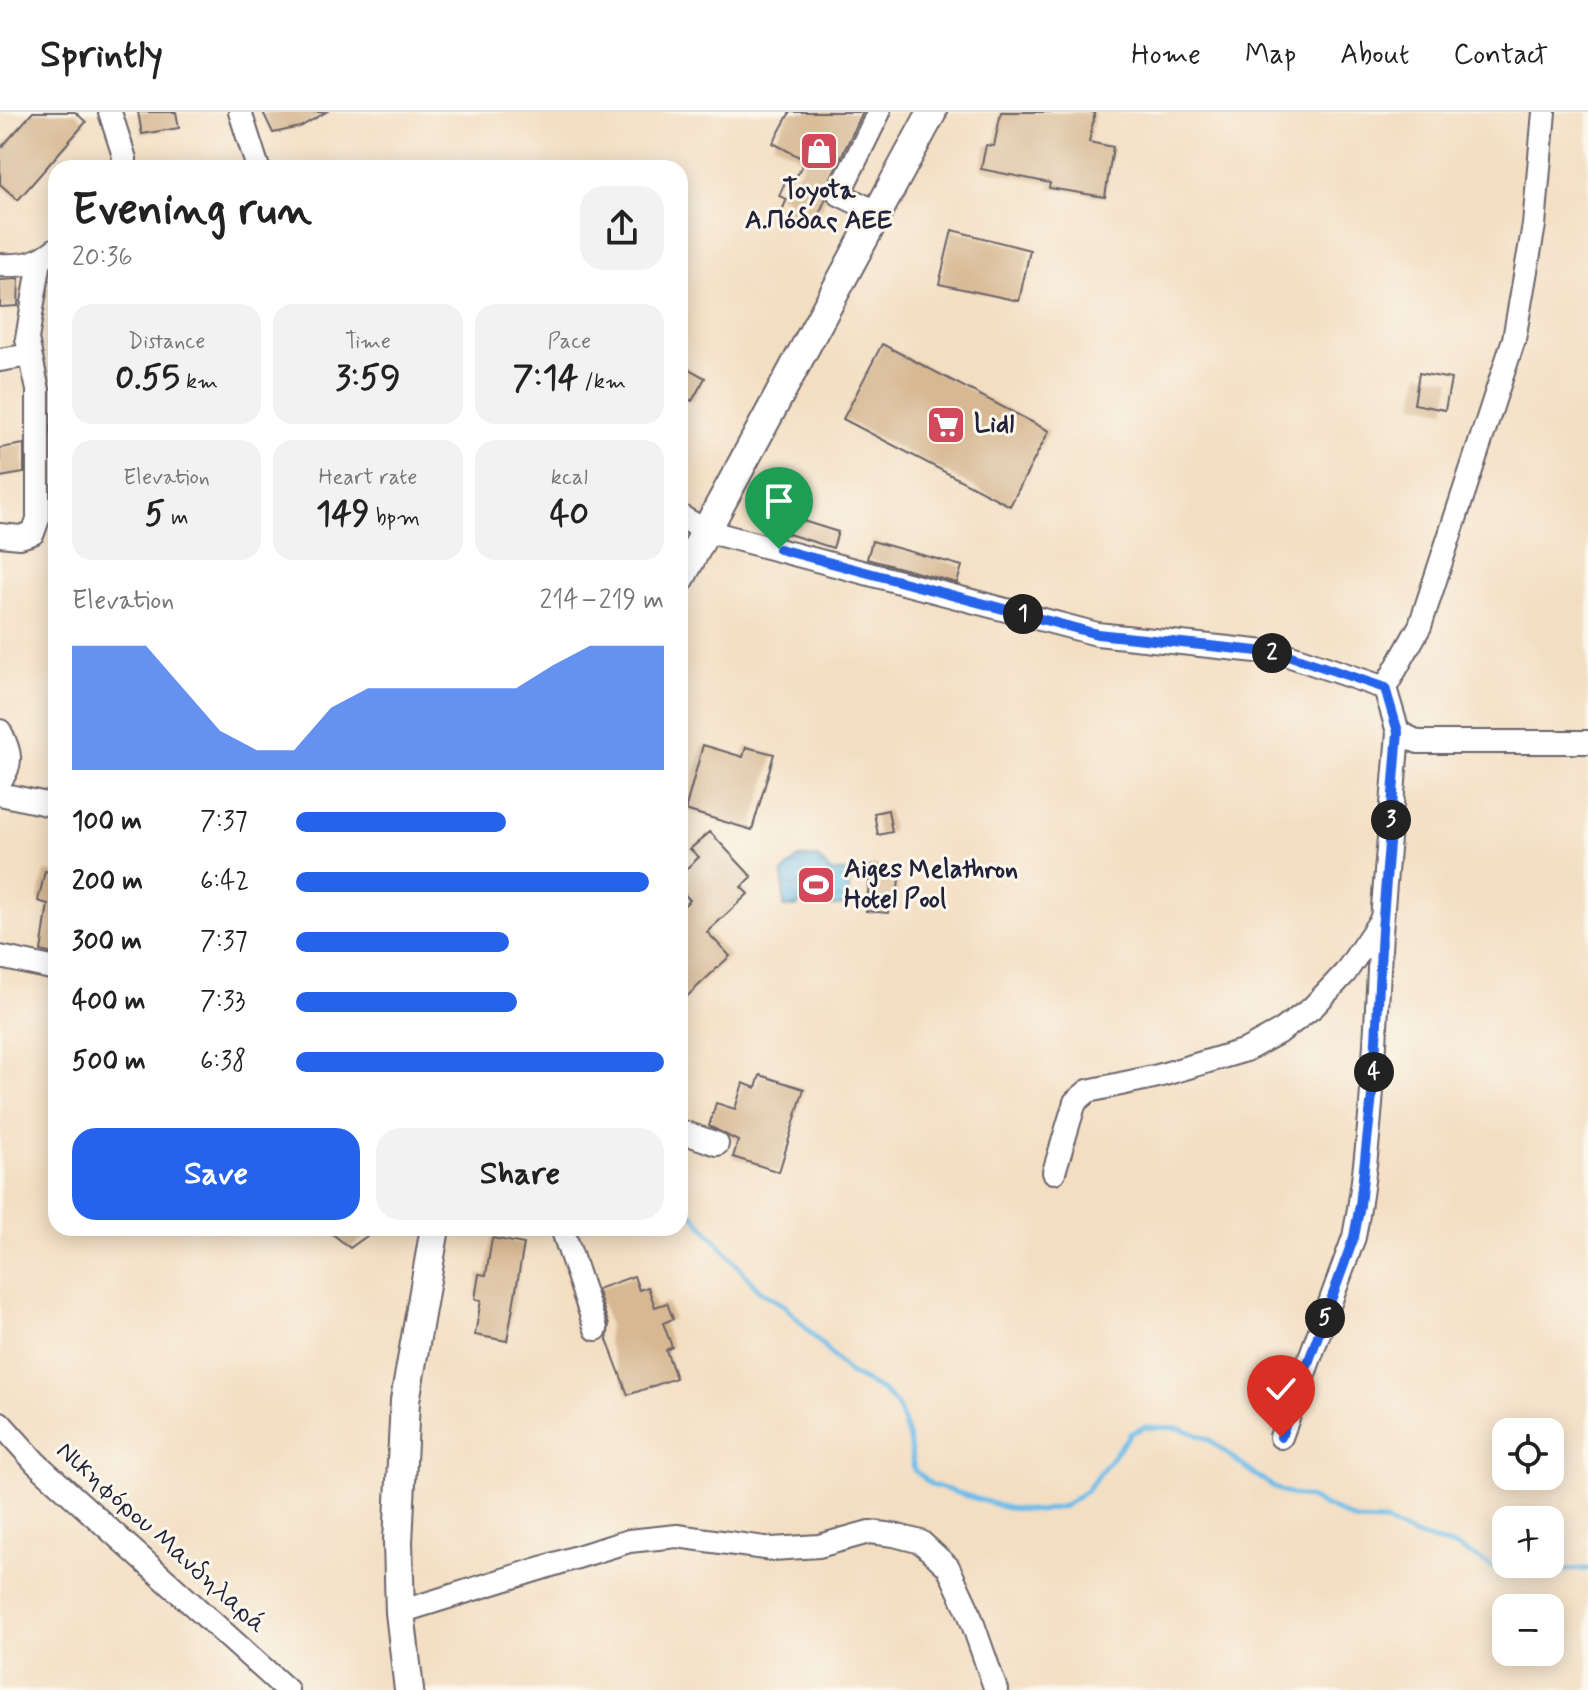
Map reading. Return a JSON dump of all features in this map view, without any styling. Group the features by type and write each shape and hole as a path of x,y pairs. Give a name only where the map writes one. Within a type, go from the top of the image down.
{"main road":[{"path":"688,564 932,112"},
{"path":"409,1690 400,1612 398,1542 405,1401 434,1236"}],"street":[{"path":"110,112 124,160"},
{"path":"240,112 255,160"},
{"path":"878,213 839,194 879,112"},
{"path":"1281,1437 1354,1237 1360,1205 1374,1077 1398,732 1385,688 1420,626 1514,339 1534,225 1544,112"},
{"path":"0,265 16,266 48,255"},
{"path":"0,535 20,537 33,533 38,519 38,390 27,339 48,255"},
{"path":"0,360 30,355"},
{"path":"688,521 706,531 1097,634 1285,654 1385,688"},
{"path":"0,731 10,751 10,768 0,781"},
{"path":"1398,732 1418,742 1588,742"},
{"path":"0,794 48,804"},
{"path":"1054,1172 1075,1102 1088,1091 1158,1076 1246,1050 1281,1031 1313,1007 1345,973 1383,915"},
{"path":"0,957 48,967"},
{"path":"688,1134 717,1144"},
{"path":"565,1236 596,1329"},
{"name":"Νικηφόρου Μανδηλαρά","path":"0,1423 36,1463 287,1690"},
{"path":"400,1612 629,1541 677,1536 772,1549 819,1546 869,1532 894,1535 921,1542 948,1567 968,1610 996,1690"}],"water":[{"name":"Aiges Melathron Hotel Pool","path":"817,857 831,872 850,872 848,905 818,907 811,898 802,899 797,907 784,907 783,873 798,858"}],"building":[{"path":"33,112 75,112 86,122 53,160 48,160 48,166 18,200 0,184 0,149"},
{"path":"138,112 176,112 179,128 142,134"},
{"path":"263,112 326,112 300,127 273,133"},
{"name":"Toyota Α.Πόδας ΑΕΕ","path":"790,112 863,112 826,188 826,198 813,229 780,215 787,199 779,196 786,180 793,183 805,160 773,143"},
{"path":"1001,112 1095,112 1089,142 1113,147 1105,197 1049,188 1050,183 981,169 986,145 994,146"},
{"path":"952,230 1030,250 1019,301 939,284"},
{"path":"19,279 18,306 0,307 0,280"},
{"name":"Lidl","path":"882,344 1049,431 1010,506 843,419"},
{"path":"688,368 705,378 692,401 688,399"},
{"path":"1419,373 1451,379 1445,410 1414,404"},
{"path":"24,444 24,473 0,477 0,448"},
{"path":"765,509 838,532 833,548 760,525"},
{"path":"872,541 962,566 957,583 867,559"},
{"path":"703,745 743,757 746,747 774,754 752,830 688,811 688,799"},
{"path":"888,810 892,832 878,835 874,813"},
{"path":"710,832 752,877 741,887 748,894 707,932 730,956 688,995 688,867 699,857 690,849"},
{"path":"871,865 889,867 888,877 899,878 897,901 889,900 888,913 866,911"},
{"path":"45,871 48,872 48,904 38,901"},
{"path":"48,904 48,953 41,951"},
{"path":"760,1075 804,1089 779,1172 733,1157 738,1141 709,1126 716,1103 735,1109 743,1083 756,1088"},
{"path":"335,1236 367,1236 350,1248"},
{"path":"492,1238 524,1244 507,1341 475,1335 481,1300 475,1299 479,1274 486,1275"},
{"path":"634,1276 639,1290 648,1287 655,1307 667,1303 673,1319 663,1323 672,1347 666,1350 676,1378 628,1395 607,1340 609,1325 597,1289"}],"waterway":[{"path":"688,1210 759,1290 785,1306 849,1373 883,1391 898,1406 909,1439 914,1470 932,1485 1007,1508 1039,1511 1064,1506 1086,1491 1131,1433 1145,1427 1180,1428 1208,1439 1282,1492 1309,1498 1357,1521 1386,1522 1413,1535 1459,1548 1497,1569 1513,1572 1588,1569"}],"place":[{"name":"Toyota Α.Πόδας ΑΕΕ","path":"819,151"},
{"name":"Lidl","path":"946,425"},
{"name":"Aiges Melathron Hotel Pool","path":"816,885"}],"route":[{"path":"779,549 1097,634 1285,654 1385,688 1398,732 1374,1077 1360,1205 1354,1237 1281,1437"}]}
